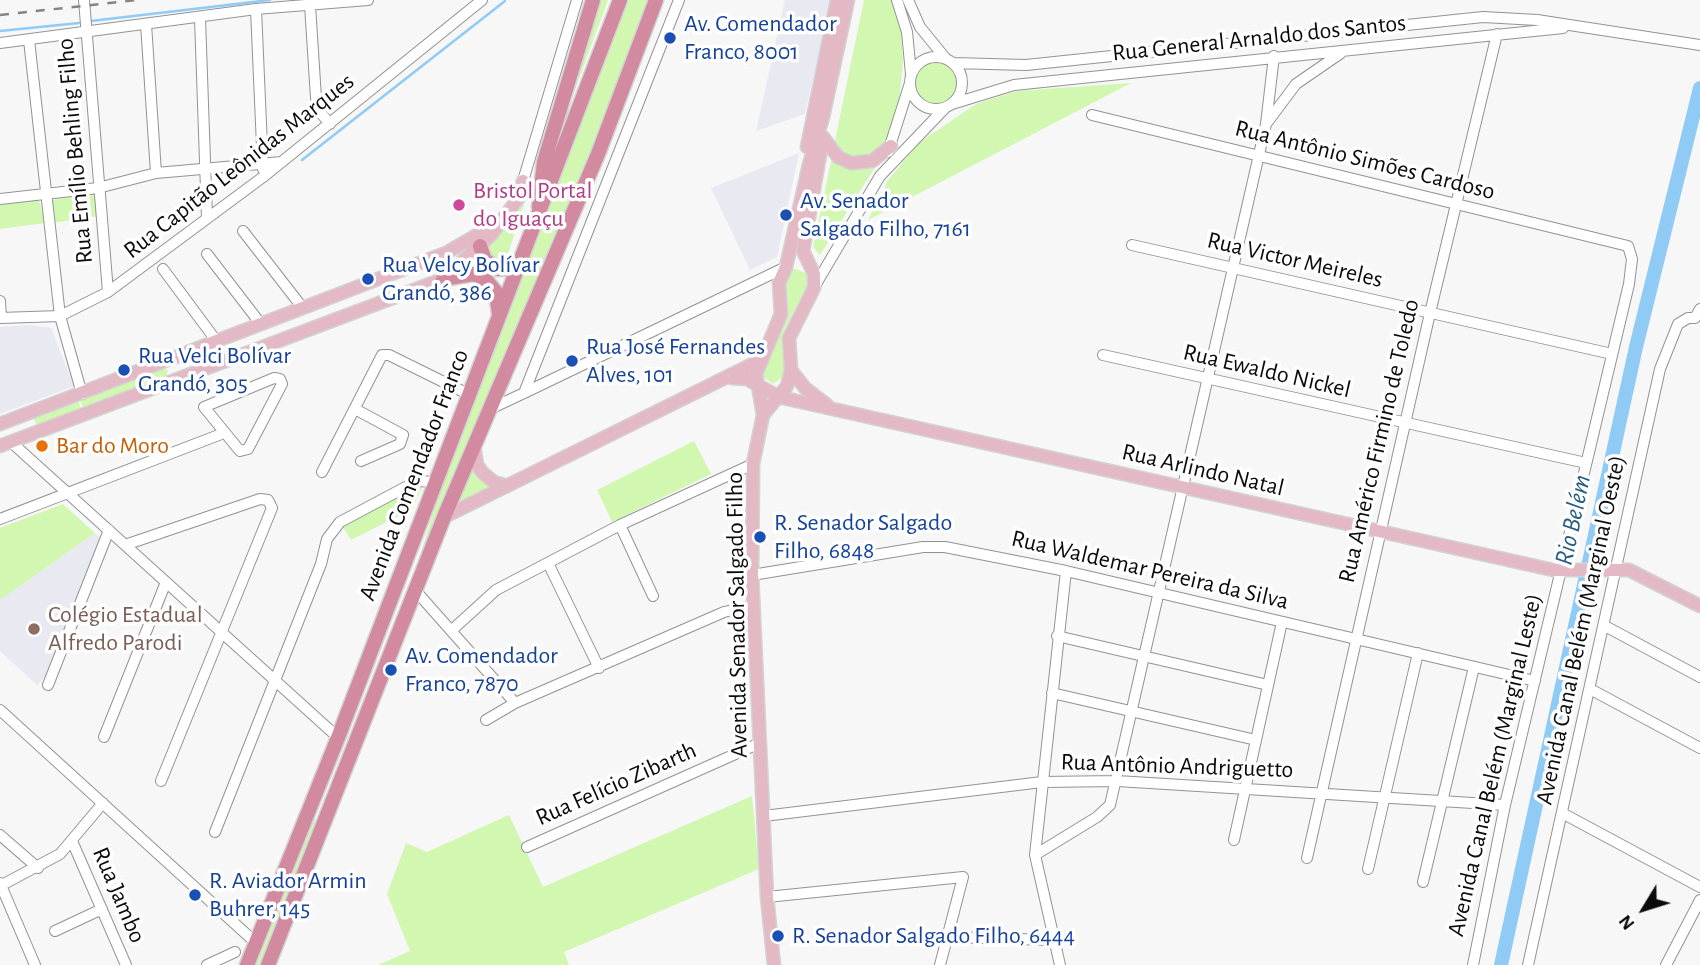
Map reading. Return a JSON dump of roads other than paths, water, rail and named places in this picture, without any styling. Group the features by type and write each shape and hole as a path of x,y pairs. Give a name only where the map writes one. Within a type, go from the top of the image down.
{"highway":[{"path":"540,216 538,200 544,162 593,0"},
{"name":"Avenida Comendador Franco","path":"247,965 540,216 620,0"},
{"name":"Avenida Comendador Franco","path":"268,965 444,517 598,154 656,0"},
{"path":"480,246 485,260 498,269 514,268 521,264"},
{"path":"443,279 472,274 486,280 496,292 499,302 498,322"},
{"path":"339,735 345,744 338,764 340,779"}],"main road":[{"path":"809,165 807,146 837,0"},
{"name":"Avenida Senador Salgado Filho","path":"772,962 752,575 753,464 763,415 757,383 759,362 768,350 781,314 779,284 786,267 823,117 848,0"},
{"name":"Avenida Senador Salgado Filho","path":"814,288 810,267 803,251 823,137 823,117"},
{"path":"823,137 838,157 851,163 872,161 891,146"},
{"path":"6,444 443,279 480,246 520,196 523,181"},
{"path":"0,424 428,261 484,231 523,181"},
{"path":"393,298 436,273 436,266 428,261"},
{"path":"786,267 802,264 810,267"},
{"path":"763,415 787,386 791,370 789,338 814,288"},
{"path":"197,373 188,369 186,361 215,340"},
{"path":"164,360 174,371 169,384"},
{"path":"444,517 732,378 759,362"},
{"name":"Rua Arlindo Natal","path":"791,370 805,388 830,407"},
{"path":"732,378 757,383 779,397"},
{"name":"Rua Arlindo Natal","path":"779,397 1381,533 1563,571 1614,569 1645,576 1700,606"},
{"path":"474,444 477,465 483,473 494,482 507,486"}],"street":[{"path":"0,43 256,9 369,0"},
{"name":"Rua Capitão Leônidas Marques","path":"1,318 60,316 108,292 263,177 482,0"},
{"path":"523,181 577,0"},
{"path":"524,393 679,0"},
{"path":"897,0 906,23 911,91 921,104 928,108 948,106"},
{"path":"814,288 834,249 880,176 948,106 962,84 950,61 920,27 908,0"},
{"name":"Rua Emílio Behling Filho","path":"84,3 108,292"},
{"path":"310,5 316,98 320,112 330,124"},
{"path":"256,9 263,177"},
{"name":"Rua General Arnaldo dos Santos","path":"950,61 1026,65 1200,45 1504,16 1700,45"},
{"path":"200,18 207,218"},
{"path":"146,24 156,173"},
{"path":"1413,24 1421,32 1415,43"},
{"name":"Rua General Arnaldo dos Santos","path":"948,106 1014,85 1574,27"},
{"name":"Rua Américo Firmino de Toledo","path":"1307,858 1455,204 1497,34"},
{"path":"29,40 60,316 82,394"},
{"path":"1200,45 1197,55 1204,64"},
{"path":"1266,124 1296,84 1344,51"},
{"path":"1035,855 1110,806 1231,267 1266,124 1274,56"},
{"path":"880,176 911,79 923,60 950,61"},
{"name":"Rua Antônio Simões Cardoso","path":"1092,115 1628,246"},
{"path":"0,200 98,188 156,173 282,162"},
{"path":"243,231 302,307"},
{"name":"Rua Victor Meireles","path":"1132,245 1612,354"},
{"name":"Avenida Canal Belém (Marginal Leste)","path":"1472,965 1505,804 1563,571 1629,284 1632,259 1628,246"},
{"path":"810,267 834,249"},
{"path":"207,254 260,323"},
{"name":"Avenida Comendador Franco","path":"490,409 786,267"},
{"path":"163,269 215,340"},
{"path":"0,301 1,318"},
{"name":"Avenida Canal Belém (Marginal Oeste)","path":"1528,965 1605,626 1614,569 1665,353 1678,324 1698,316"},
{"path":"540,352 542,368 552,375 560,375"},
{"path":"322,472 382,355 389,355 470,395"},
{"name":"Rua Ewaldo Nickel","path":"1103,355 1586,463"},
{"path":"274,378 280,379 282,384 248,449 240,451 224,433 205,412 206,404 274,378"},
{"path":"355,409 403,435 400,444 361,461"},
{"path":"0,519 224,433"},
{"path":"6,444 67,492 276,682 339,735"},
{"path":"452,630 496,590 620,525 753,464"},
{"path":"215,832 276,682 321,564 327,539 340,522 417,481 436,482"},
{"path":"125,545 260,499 268,500 272,508 161,781"},
{"path":"620,525 653,596"},
{"path":"48,685 108,530"},
{"name":"Rua Waldemar Pereira da Silva","path":"752,575 923,547 945,547 1066,571 1535,681"},
{"path":"548,563 598,668"},
{"path":"1059,965 1035,855 1066,571"},
{"path":"104,737 166,582"},
{"path":"415,590 515,703"},
{"path":"486,720 528,697 724,612 754,605"},
{"path":"1234,840 1282,622"},
{"path":"1605,626 1700,677"},
{"path":"1057,636 1268,685"},
{"path":"1368,869 1418,653"},
{"path":"1423,882 1474,667"},
{"path":"1590,689 1700,748"},
{"path":"1052,693 1256,740"},
{"path":"0,710 256,942"},
{"name":"Rua Felício Zibarth","path":"527,847 760,743"},
{"name":"Rua Antônio Andriguetto","path":"764,816 1042,782 1117,781 1505,804"},
{"path":"35,965 1,885 38,867 72,841 103,803"},
{"path":"1562,813 1700,887"},
{"path":"0,835 38,867"},
{"name":"Rua Jambo","path":"72,841 126,965"},
{"path":"767,897 963,877 940,965"},
{"path":"1665,965 1700,900"},
{"path":"55,931 102,909"},
{"path":"947,937 1053,940"},
{"path":"207,965 235,952"}],"waterway":[{"path":"91,21 270,0"},
{"path":"302,160 505,1"},
{"path":"0,31 79,23"},
{"name":"Rio Belém","path":"1501,965 1636,347 1700,88"}],"railway":[{"path":"0,15 137,0"}],"place":[{"name":"Av. Comendador Franco, 8001","path":"670,38"},
{"name":"Bristol Portal do Iguaçu","path":"459,205"},
{"name":"Av. Senador Salgado Filho, 7161","path":"786,215"},
{"name":"Rua Velcy Bolívar Grandó, 386","path":"368,279"},
{"name":"Rua José Fernandes Alves, 101","path":"572,361"},
{"name":"Rua Velci Bolívar Grandó, 305","path":"124,370"},
{"name":"Bar do Moro","path":"42,446"},
{"name":"R. Senador Salgado Filho, 6848","path":"760,537"},
{"name":"Colégio Estadual Alfredo Parodi","path":"34,629"},
{"name":"Av. Comendador Franco, 7870","path":"391,670"},
{"name":"R. Aviador Armin Buhrer, 145","path":"195,895"},
{"name":"R. Senador Salgado Filho, 6444","path":"778,936"}]}
